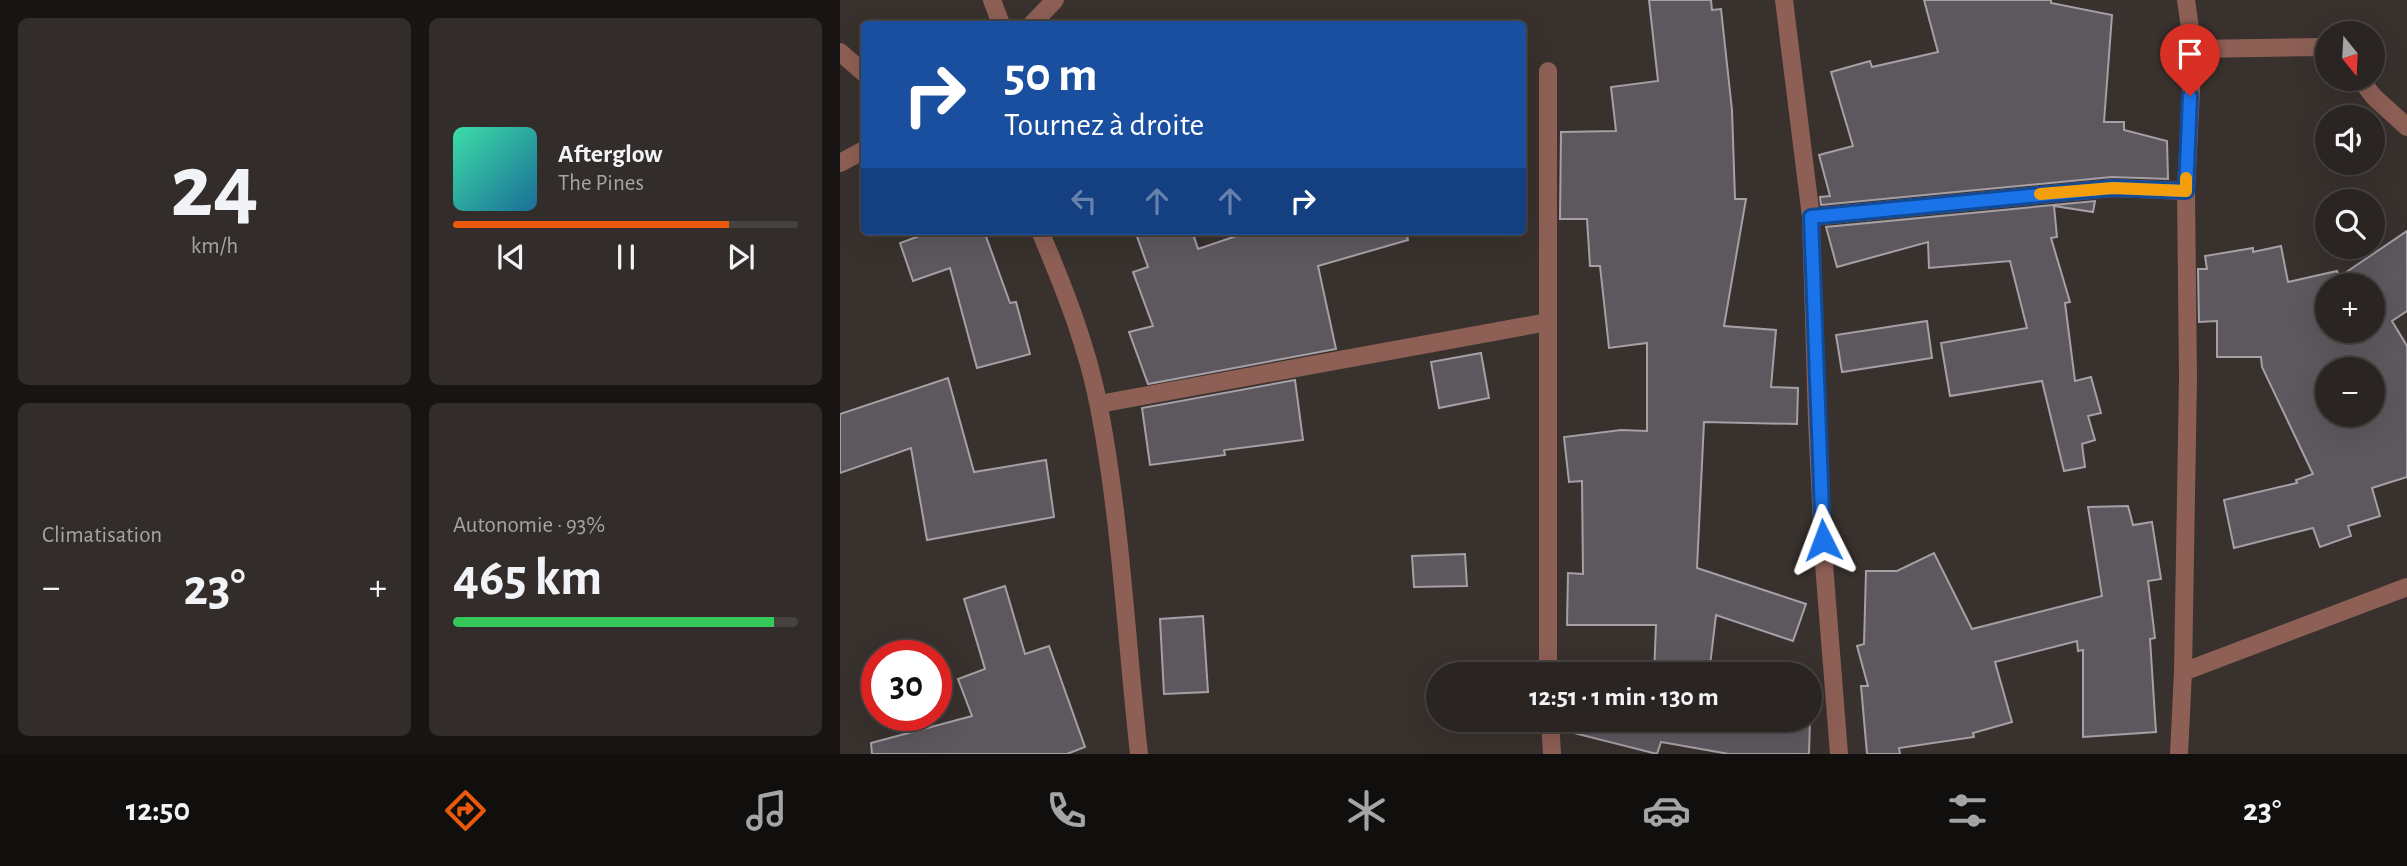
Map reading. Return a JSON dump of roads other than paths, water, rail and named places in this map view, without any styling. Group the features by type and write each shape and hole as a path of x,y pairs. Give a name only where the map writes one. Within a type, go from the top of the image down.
{"street":[{"path":"992,0 1000,21"},
{"path":"1034,21 1055,0"},
{"path":"1784,0 1811,217 1823,551 1839,754"},
{"path":"2179,754 2188,378 2186,191 2193,49 2186,0"},
{"path":"2193,49 2315,47"},
{"path":"840,52 861,70"},
{"path":"1548,71 1548,662"},
{"path":"2369,91 2407,127"},
{"path":"840,163 861,152"},
{"path":"1811,217 2113,188 2186,191"},
{"path":"1042,235 1073,309 1099,404 1115,507 1139,754"},
{"path":"1099,404 1548,322"},
{"path":"2183,672 2407,587"},
{"path":"1551,732 1552,754"}]}
